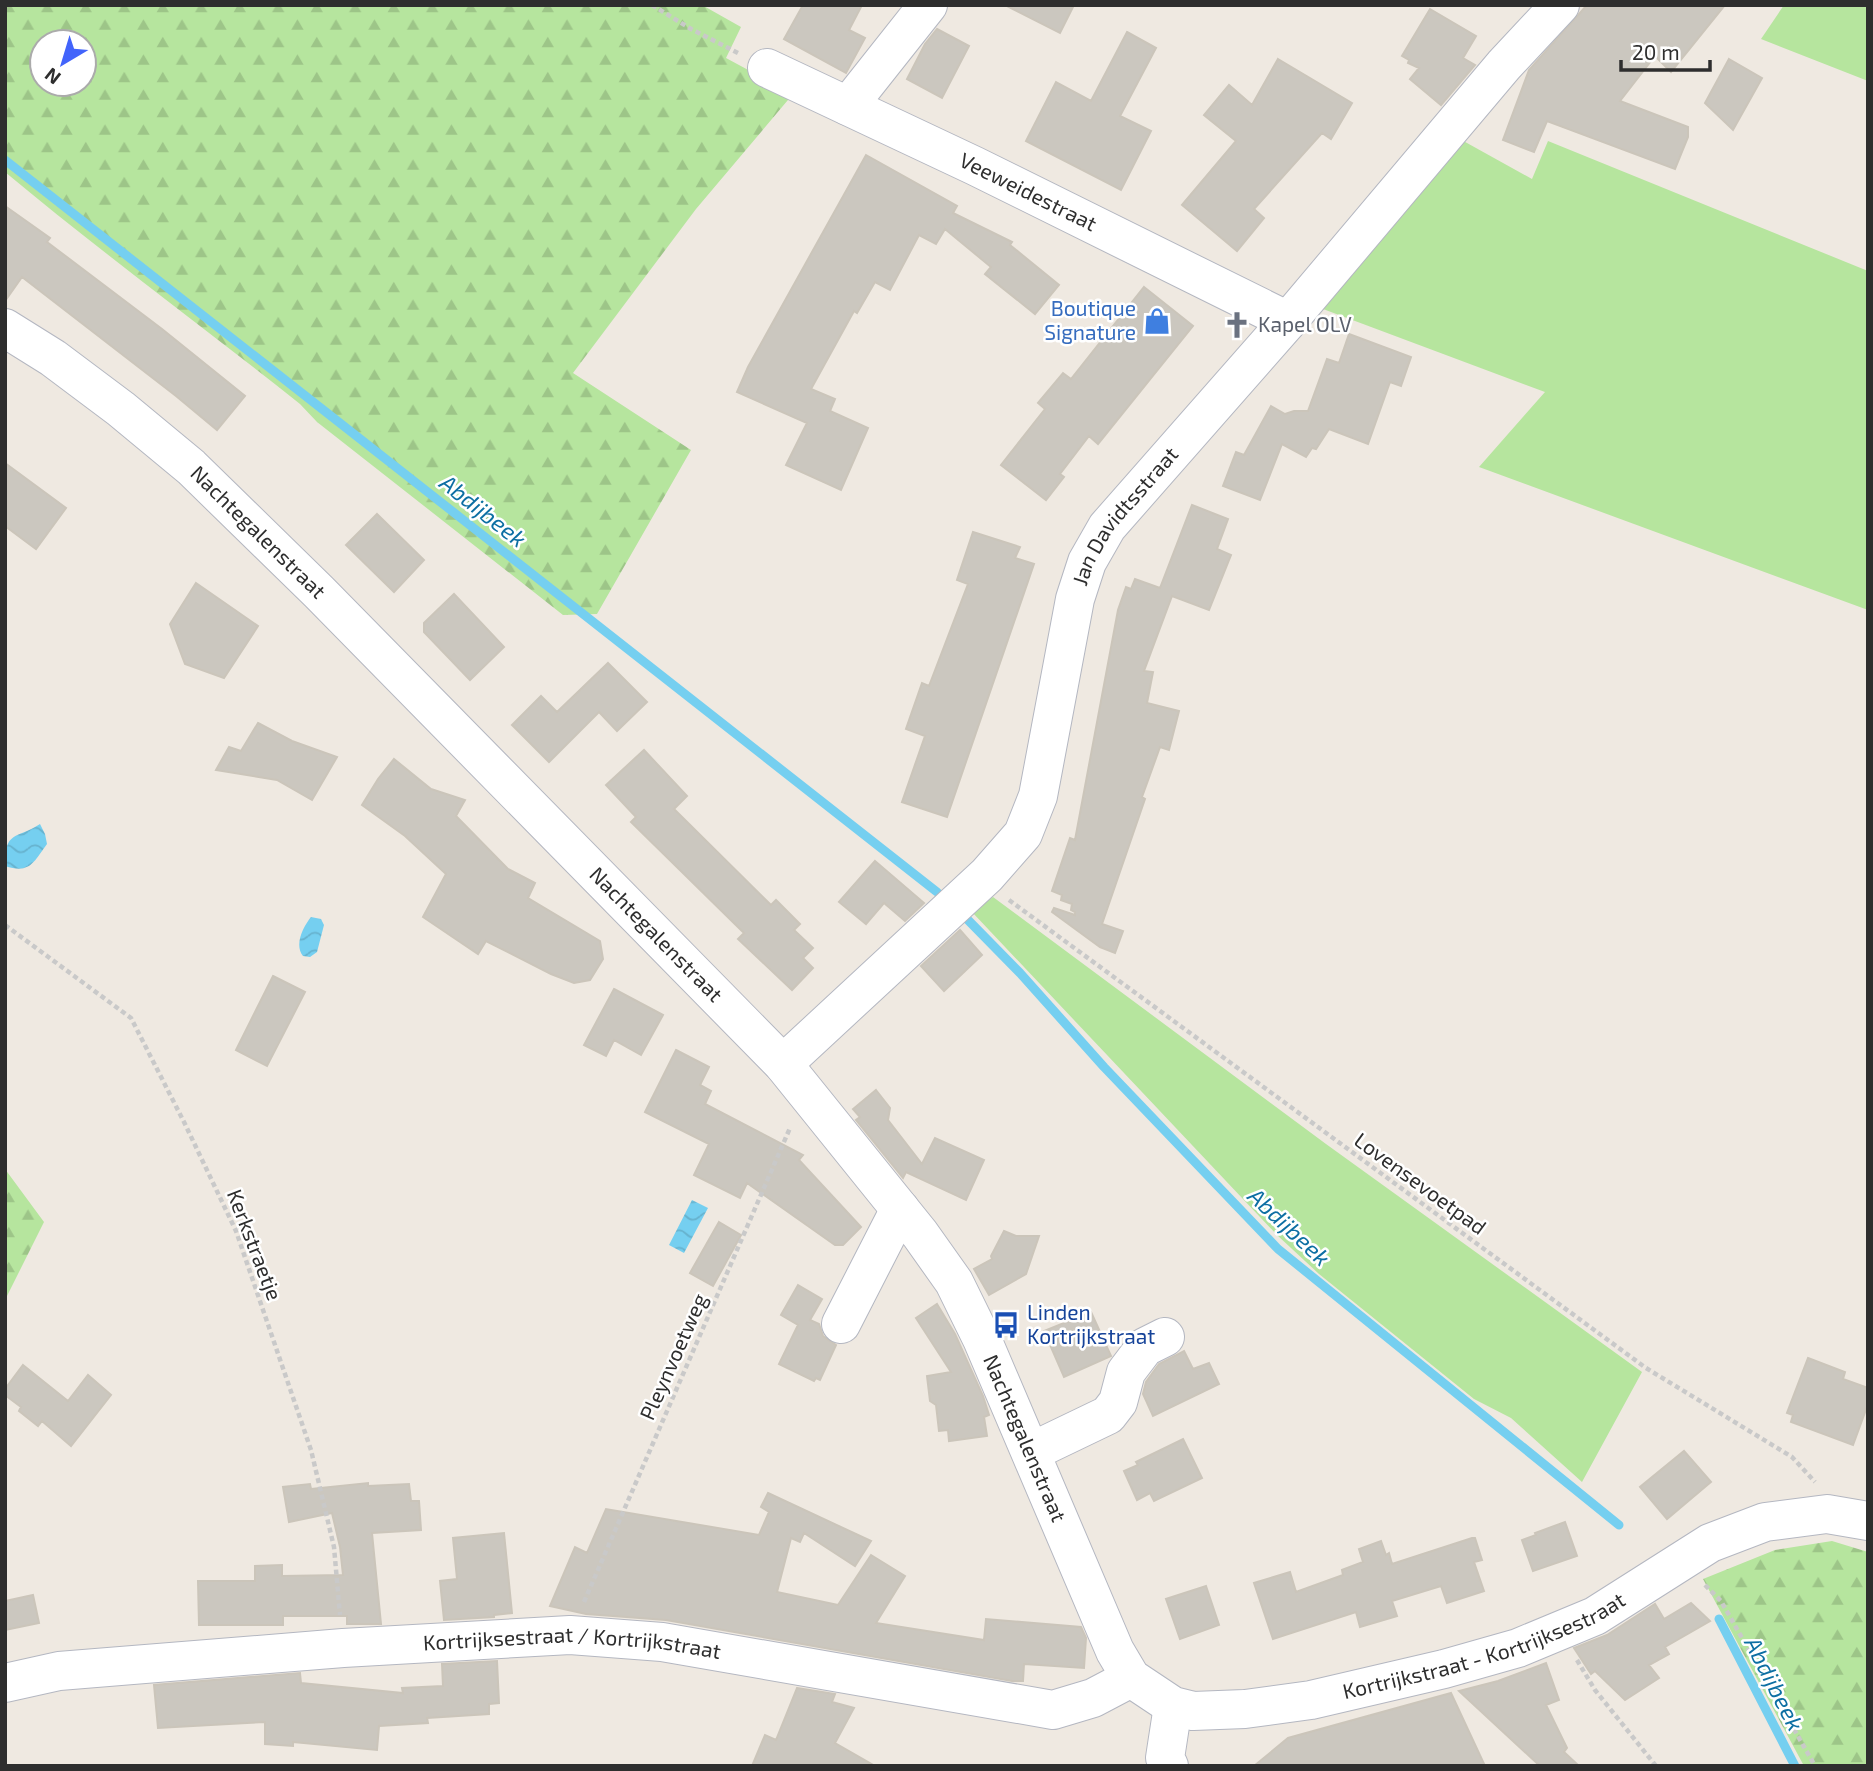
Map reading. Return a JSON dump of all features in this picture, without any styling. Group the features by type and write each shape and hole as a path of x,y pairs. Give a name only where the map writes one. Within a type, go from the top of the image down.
{"street":[{"path":"848,106 928,5"},
{"name":"Jan Davidtsstraat","path":"794,1078 1023,834 1038,796 1075,599 1087,562 1107,527 1288,321 1504,65 1560,5"},
{"name":"Veeweidestraat","path":"767,68 1288,321"},
{"name":"Nachtegalenstraat","path":"5,328 72,373 191,467 319,592 794,1078 900,1209 954,1282 982,1339 1115,1651 1131,1678"},
{"path":"841,1324 900,1209"},
{"path":"1031,1452 1108,1415 1118,1402 1126,1372 1145,1347 1165,1337"},
{"name":"Kortrijkstraat - Kortrijksestraat","path":"1131,1678 1173,1706 1193,1711 1244,1710 1311,1700 1444,1669 1518,1648 1595,1616 1710,1543 1765,1522 1827,1514 1868,1521"},
{"name":"Kortrijksestraat / Kortrijkstraat","path":"5,1683 59,1671 343,1648 570,1635 662,1642 1053,1710 1093,1698 1131,1678"},
{"path":"1169,1766 1166,1758 1173,1706"}],"path":[{"path":"652,5 691,29 767,68"},
{"name":"Lovensevoetpad","path":"987,875 1020,909 1634,1360 1792,1457 1826,1495 1827,1514"},
{"name":"Kerkstraetje","path":"5,925 131,1018 236,1231 312,1450 334,1547 343,1648"},
{"name":"Pleynvoetweg","path":"570,1635 744,1237 794,1078"},
{"path":"1680,1562 1721,1601 1815,1766"},
{"path":"1560,1631 1595,1690 1656,1766"}],"green space":[{"path":"5,5 702,5 741,27 726,58 793,94 696,209 573,373 691,450 597,614 563,615 317,422 300,404 5,172"},
{"path":"1784,5 1868,5 1868,81 1761,39"},
{"path":"1458,138 1532,179 1548,141 1868,271 1868,610 1479,467 1545,392 1323,309"},
{"path":"993,897 1326,1144 1642,1372 1582,1482 1511,1418 1474,1399 1319,1274 1277,1235 972,912"},
{"path":"5,1169 44,1222 5,1300"},
{"path":"1832,1541 1868,1552 1868,1766 1804,1766 1703,1579 1775,1550"}],"water":[{"path":"40,824 47,844 34,861 26,868 5,866 9,841"},
{"path":"311,917 321,919 324,925 317,952 310,957 303,956 300,952 299,941"},
{"path":"692,1200 708,1208 684,1253 669,1245"}],"building":[{"path":"803,5 862,5 849,30 865,38 846,73 784,39"},
{"path":"1005,5 1074,5 1060,33"},
{"path":"1587,5 1725,5 1671,72 1655,56 1620,101 1688,127 1688,137 1675,169 1547,121 1534,152 1503,140 1529,70"},
{"path":"1430,9 1476,36 1463,58 1475,65 1441,105 1410,79 1419,68 1408,63 1409,60 1402,56"},
{"path":"937,29 969,46 942,98 907,79 925,44"},
{"path":"1127,32 1156,48 1120,116 1151,131 1121,190 1026,141 1056,82 1091,101"},
{"path":"1278,59 1352,103 1331,139 1322,133 1254,209 1264,218 1237,251 1182,205 1236,141 1204,115 1229,85 1252,105"},
{"path":"1729,59 1762,78 1733,130 1705,103"},
{"path":"866,155 957,206 953,213 1012,242 1010,245 1059,285 1035,314 985,274 991,267 945,229 936,244 919,235 890,290 875,282 857,313 854,311 811,389 835,399 830,411 868,428 841,490 786,465 807,423 737,392 748,367"},
{"path":"5,206 50,238 47,242 245,396 217,430 22,277 5,301"},
{"path":"1144,287 1193,326 1098,444 1089,436 1060,474 1064,477 1046,500 1001,465 1045,409 1038,403 1063,373 1071,379"},
{"path":"1349,334 1411,357 1401,386 1390,382 1368,444 1329,429 1316,449 1312,448 1306,457 1282,444 1260,500 1223,486 1236,452 1244,455 1271,406 1285,414 1308,411 1327,359 1339,363"},
{"path":"5,463 66,508 36,549 5,526"},
{"path":"1192,505 1228,519 1217,549 1231,555 1209,610 1172,596 1144,671 1153,672 1147,703 1179,711 1169,750 1160,747 1102,924 1123,931 1115,953 1100,947 1052,912 1054,908 1075,915 1071,910 1072,904 1061,900 1062,895 1052,891 1070,838 1075,840 1118,610 1126,587 1131,589 1135,579 1160,588"},
{"path":"377,514 424,560 394,592 346,545"},
{"path":"973,532 1020,547 1015,558 1034,564 947,817 902,802 925,736 906,729 922,683 929,686 968,584 957,580"},
{"path":"196,583 258,626 224,678 185,664 170,624"},
{"path":"454,594 504,647 470,680 424,632 424,623"},
{"path":"608,663 647,702 617,731 599,712 549,762 512,725 541,696 557,712"},
{"path":"258,723 292,741 337,757 312,800 277,780 216,770 229,747 241,751"},
{"path":"644,750 687,796 674,809 771,905 776,900 800,924 794,930 813,948 803,958 813,968 792,990 738,939 744,933 631,822 636,817 606,785"},
{"path":"394,759 431,789 465,800 456,816 508,869 535,883 528,898 600,941 603,959 590,980 574,983 486,941 478,954 423,917 446,874 405,836 362,805"},
{"path":"875,861 924,903 905,921 884,903 866,924 839,902"},
{"path":"960,930 982,955 944,991 921,966"},
{"path":"273,976 305,992 267,1066 236,1050"},
{"path":"614,989 663,1015 641,1055 614,1040 606,1056 584,1045"},
{"path":"676,1050 709,1067 700,1085 711,1091 705,1104 803,1155 799,1160 861,1227 843,1245 835,1245 747,1183 740,1198 694,1175 709,1144 645,1112"},
{"path":"876,1090 890,1108 888,1120 922,1164 935,1138 984,1160 966,1200 906,1172 903,1178 856,1120 860,1117 853,1109"},
{"path":"719,1222 741,1235 713,1286 690,1273"},
{"path":"1004,1231 1016,1236 1039,1236 1026,1274 989,1295 974,1269 992,1259 991,1256"},
{"path":"798,1285 822,1299 810,1320 819,1324 823,1336 836,1345 820,1380 816,1378 814,1381 779,1364 798,1325 781,1315"},
{"path":"937,1304 955,1334 983,1396 989,1415 984,1417 987,1436 949,1441 948,1430 939,1431 936,1405 930,1401 927,1376 951,1372 916,1318"},
{"path":"1091,1312 1111,1356 1064,1377 1044,1331"},
{"path":"1184,1351 1193,1369 1209,1363 1219,1384 1153,1416 1143,1394 1146,1382 1159,1364"},
{"path":"1808,1358 1845,1372 1843,1379 1868,1388 1868,1404 1853,1445 1791,1422 1793,1415 1787,1413"},
{"path":"23,1365 68,1401 88,1375 111,1395 71,1446 42,1421 38,1426 19,1411 21,1407 5,1395 5,1389"},
{"path":"1183,1439 1202,1478 1154,1501 1150,1493 1137,1500 1124,1471 1138,1465 1136,1462"},
{"path":"1684,1451 1711,1482 1667,1519 1640,1487"},
{"path":"368,1483 368,1486 409,1484 411,1501 419,1501 421,1530 372,1533 381,1624 347,1624 347,1616 283,1616 283,1625 199,1625 198,1581 255,1581 255,1566 282,1565 282,1576 343,1575 332,1513 289,1522 283,1487 310,1484 311,1489"},
{"path":"768,1493 871,1541 855,1566 804,1533 800,1542 791,1538 777,1592 838,1605 871,1555 905,1576 876,1623 984,1640 986,1619 1081,1627 1086,1638 1084,1668 1024,1664 1023,1681 1012,1681 666,1620 586,1614 550,1606 575,1547 587,1553 606,1509 759,1535 769,1512 761,1507"},
{"path":"1565,1522 1577,1556 1533,1571 1522,1540"},
{"path":"504,1533 512,1613 494,1617 444,1620 440,1581 457,1579 453,1538"},
{"path":"1475,1538 1482,1560 1474,1562 1484,1591 1447,1603 1441,1586 1392,1601 1397,1616 1360,1627 1356,1612 1273,1639 1254,1583 1290,1572 1296,1592 1343,1575 1342,1570 1363,1562 1359,1549 1381,1541 1392,1564"},
{"path":"1206,1586 1219,1625 1180,1639 1166,1599"},
{"path":"33,1595 39,1623 5,1630 5,1601"},
{"path":"1691,1603 1710,1621 1665,1647 1669,1654 1649,1665 1659,1678 1625,1700 1595,1671 1591,1674 1574,1648 1607,1635 1655,1604 1664,1619"},
{"path":"497,1661 499,1703 489,1704 489,1714 427,1718 428,1723 379,1726 377,1750 293,1742 293,1746 265,1744 265,1722 158,1728 154,1685 300,1673 301,1683 403,1693 402,1688 443,1686 442,1664"},
{"path":"1546,1663 1559,1700 1546,1705 1567,1748 1564,1752 1579,1766 1540,1766 1459,1691 1498,1681"},
{"path":"797,1688 835,1694 832,1702 854,1708 835,1743 875,1766 752,1766 765,1735 776,1740"},
{"path":"1451,1693 1485,1766 1254,1766 1288,1738"}],"waterway":[{"name":"Abdijbeek","path":"5,160 937,892"},
{"name":"Abdijbeek","path":"967,919 1278,1249 1619,1525"},
{"name":"Abdijbeek","path":"1719,1619 1795,1766"}],"place":[{"name":"Boutique Signature","path":"1157,321"},
{"name":"Kapel OLV","path":"1237,325"},
{"name":"Linden Kortrijkstraat","path":"1006,1325"}]}
